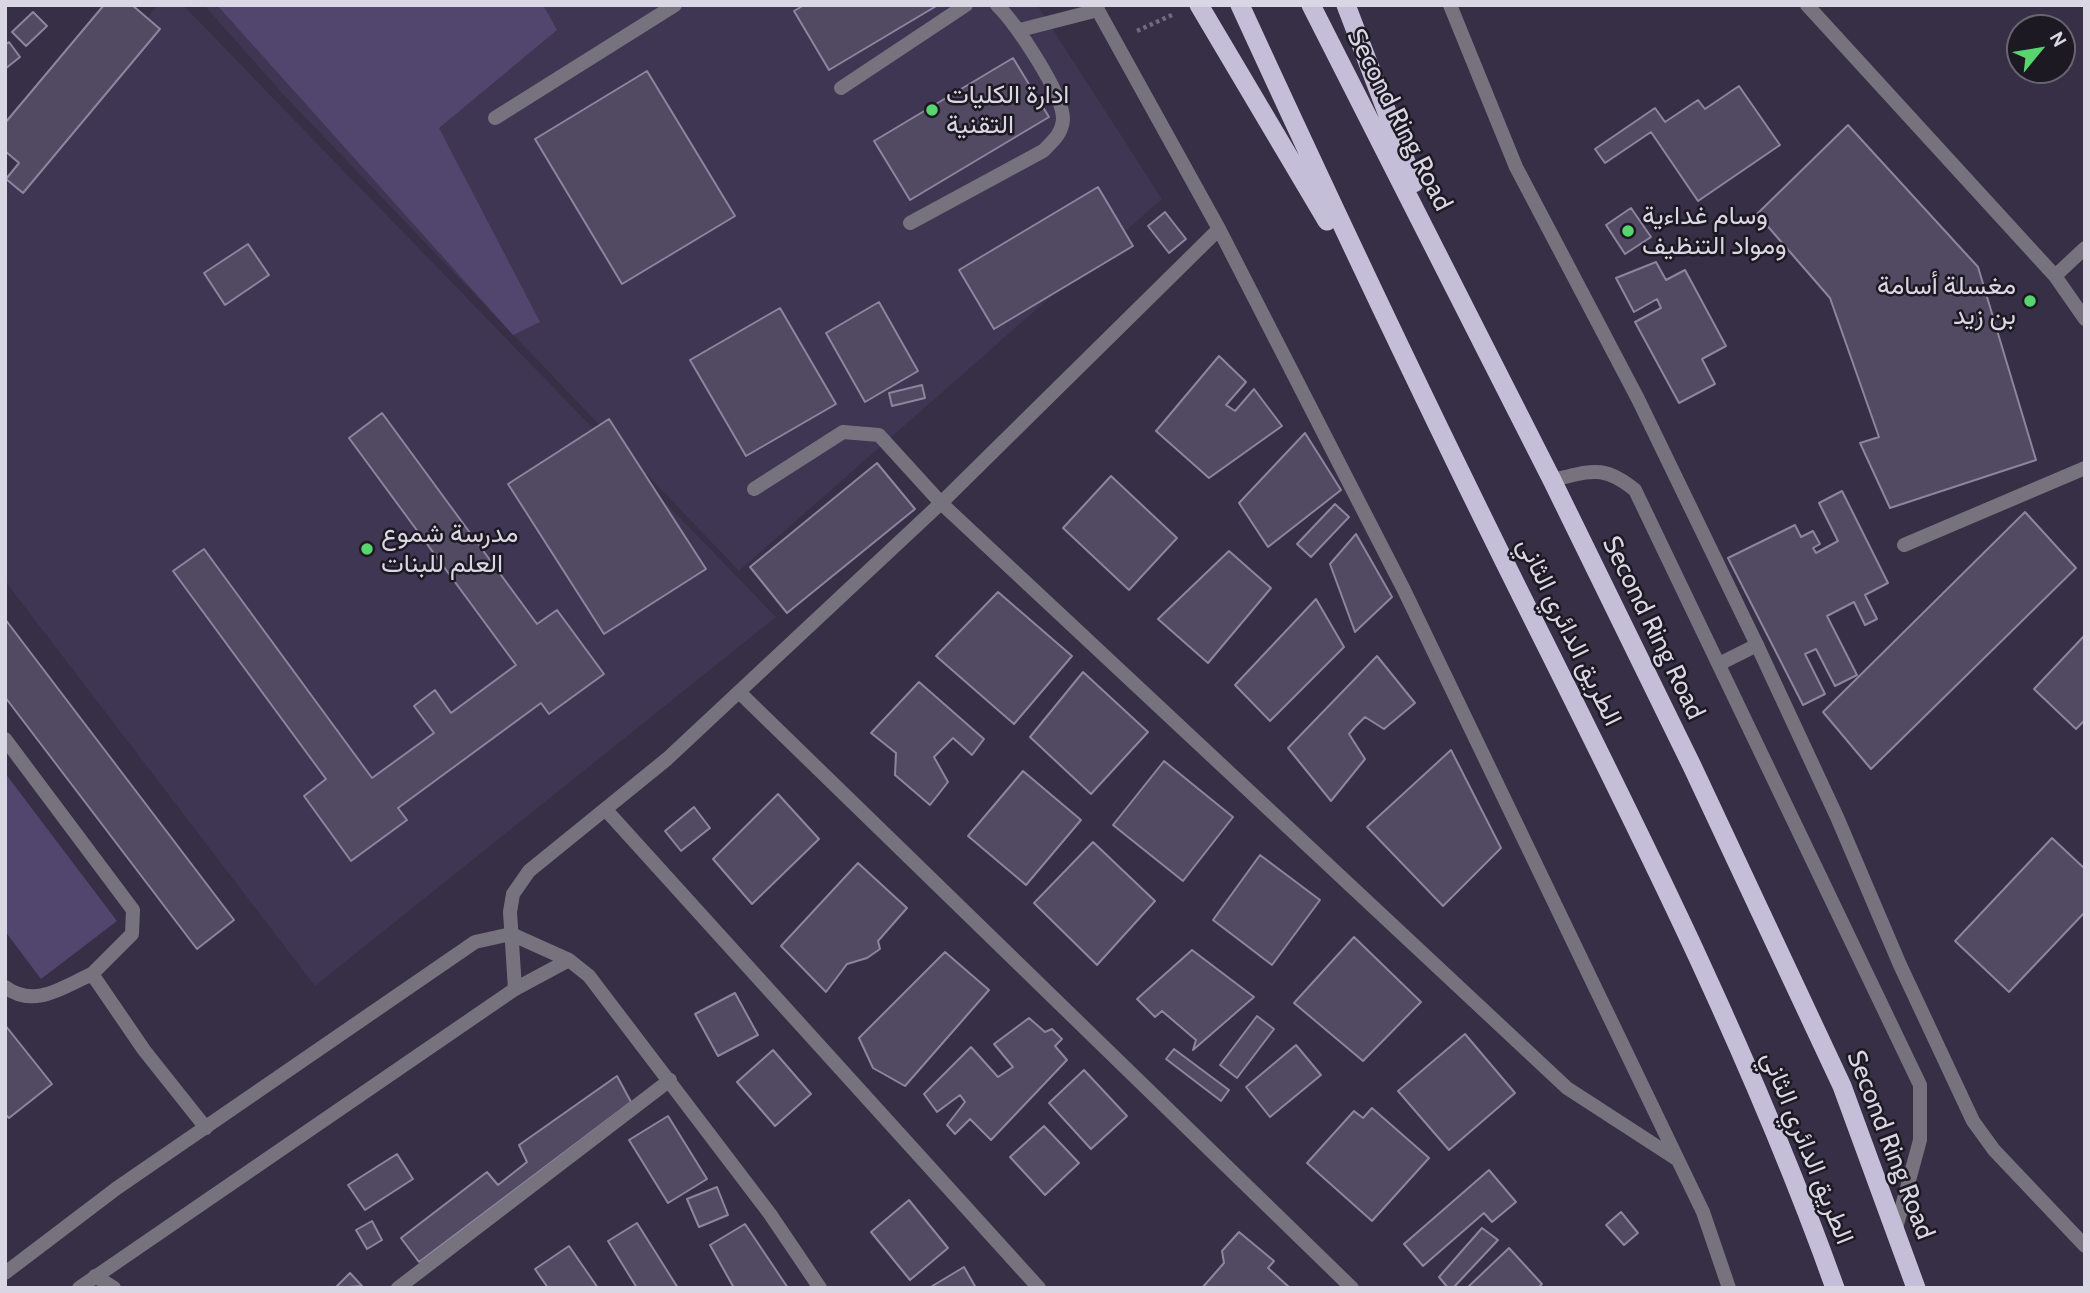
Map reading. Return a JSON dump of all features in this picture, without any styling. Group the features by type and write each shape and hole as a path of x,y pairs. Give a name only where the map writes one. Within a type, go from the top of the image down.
{"highway":[{"path":"1199,5 1380,311"},
{"name":"الطريق الدائري الثاني","path":"1240,5 1380,311 1667,890 1793,1170 1835,1288"},
{"name":"Second Ring Road","path":"1311,5 1552,480 1692,766 1842,1086 1916,1288"},
{"path":"1346,5 1448,273"}],"street":[{"path":"495,118 675,5"},
{"path":"841,88 966,5"},
{"path":"910,223 1043,151 1059,136 1063,118 1058,100 1020,30 997,5"},
{"path":"1450,5 1516,167 1638,399 1757,646 1973,1121 2012,1169 2085,1246"},
{"path":"1807,5 2055,276 2085,319"},
{"path":"1020,30 1097,8 1219,229 1404,590 1703,1212 1726,1286"},
{"path":"515,989 510,934 513,894 530,871 606,810 739,692 941,503 1219,229"},
{"path":"2055,276 2085,248"},
{"path":"754,489 843,432 879,435 941,503 1567,1088 1679,1161"},
{"path":"1903,545 2085,468"},
{"path":"1552,480 1601,470 1619,477 1635,490 1721,663 1920,1085 1920,1140 1895,1232"},
{"path":"1721,663 1757,646"},
{"path":"739,692 1352,1288"},
{"path":"5,739 133,910 132,934 92,974 36,999 14,994 5,987"},
{"path":"606,810 1039,1288"},
{"path":"5,1273 117,1188 475,942 510,934 579,966 605,995 670,1080 820,1288"},
{"path":"79,1288 515,989 569,960"},
{"path":"92,974 144,1050 206,1128"},
{"path":"398,1288 670,1080"},
{"path":"95,1276 114,1288"}],"shaded area":[{"path":"158,5 183,5 776,617 315,986 5,581 5,186"},
{"path":"204,5 1037,5 1162,199 739,571 282,93"},
{"path":"217,5 543,5 557,30 439,128 540,322 513,335"},
{"path":"5,773 117,921 41,979 5,931"}],"building":[{"path":"104,5 132,5 160,29 23,193 6,179 19,163 5,151 5,123"},
{"path":"804,5 938,5 829,70 794,11"},
{"path":"33,12 47,26 26,46 12,32"},
{"path":"9,42 20,57 5,69 5,45"},
{"path":"1013,58 1049,117 910,200 874,141"},
{"path":"647,71 735,216 622,284 535,139"},
{"path":"1739,86 1780,145 1698,201 1651,132 1605,163 1595,149 1655,108 1665,122 1698,100 1705,109"},
{"path":"1848,125 1978,267 2036,460 1890,508 1860,443 1879,437 1830,298 1757,214"},
{"path":"1098,187 1133,246 994,329 959,270"},
{"name":"وسام غداءية ومواد التنظيف","path":"1631,208 1651,237 1625,254 1606,225"},
{"path":"1165,212 1186,239 1169,253 1148,226"},
{"path":"248,244 269,275 225,305 204,273"},
{"path":"1656,262 1666,280 1685,270 1726,346 1702,359 1715,384 1679,403 1635,322 1661,308 1657,299 1634,312 1616,278"},
{"path":"879,302 918,371 865,402 826,333"},
{"path":"780,308 836,404 746,456 690,360"},
{"path":"1219,356 1246,382 1226,405 1235,411 1254,389 1282,426 1209,478 1156,431"},
{"path":"922,385 925,398 892,406 889,393"},
{"path":"382,413 537,624 557,610 604,674 549,714 541,703 398,808 407,820 351,861 304,796 326,779 173,571 204,549 372,778 434,733 414,706 435,690 451,713 516,665 349,438"},
{"path":"609,419 706,569 604,634 508,484"},
{"path":"1305,433 1341,490 1268,547 1239,503"},
{"path":"877,463 915,509 787,613 750,567"},
{"path":"1111,476 1177,538 1129,590 1063,528"},
{"path":"1842,491 1888,583 1865,595 1877,619 1865,625 1854,602 1827,616 1857,675 1835,686 1816,649 1805,654 1825,694 1803,705 1728,558 1795,525 1801,537 1813,531 1820,544 1813,548 1816,553 1838,541 1819,503"},
{"path":"1335,504 1349,517 1311,557 1297,544"},
{"path":"2025,512 2076,568 1871,769 1823,712"},
{"path":"1356,534 1392,597 1355,632 1330,564"},
{"path":"1229,551 1271,588 1208,663 1158,619"},
{"path":"998,592 1072,656 1014,724 936,656"},
{"path":"1316,599 1344,647 1270,721 1235,685"},
{"path":"5,619 234,920 197,949 5,697"},
{"path":"2085,635 2085,720 2076,729 2034,689"},
{"path":"1377,656 1415,703 1384,729 1365,717 1349,734 1365,759 1331,801 1288,748"},
{"path":"1083,672 1148,732 1091,794 1030,737"},
{"path":"919,682 984,739 972,755 953,738 934,757 948,782 930,805 895,775 896,753 871,733"},
{"path":"1451,750 1501,848 1443,906 1367,827"},
{"path":"1164,761 1233,817 1183,881 1113,825"},
{"path":"1023,771 1081,820 1026,885 968,836"},
{"path":"778,794 819,839 752,904 713,859"},
{"path":"694,807 710,828 681,851 665,831"},
{"path":"2052,838 2085,869 2085,912 2009,992 1955,941"},
{"path":"1093,842 1155,901 1097,965 1034,903"},
{"path":"1260,855 1320,900 1272,965 1213,920"},
{"path":"858,863 907,908 878,941 880,949 867,958 847,964 826,992 781,946"},
{"path":"1354,937 1421,1002 1363,1061 1294,1003"},
{"path":"1192,950 1254,997 1193,1050 1196,1040 1162,1011 1155,1017 1137,999"},
{"path":"945,952 989,990 905,1086 873,1068 859,1038"},
{"path":"735,993 758,1035 718,1056 695,1014"},
{"path":"1257,1016 1274,1029 1237,1078 1220,1065"},
{"path":"1029,1018 1045,1032 1052,1029 1062,1039 1055,1046 1067,1060 991,1140 970,1119 955,1134 947,1125 965,1102 960,1095 937,1112 924,1094 971,1047 998,1077 1013,1067 994,1044"},
{"path":"5,1025 52,1084 9,1118 5,1114"},
{"path":"1465,1034 1515,1093 1449,1150 1398,1091"},
{"path":"1296,1045 1321,1075 1270,1117 1246,1087"},
{"path":"1174,1049 1229,1090 1221,1101 1166,1059"},
{"path":"773,1050 811,1094 775,1126 737,1082"},
{"path":"1084,1070 1127,1116 1091,1149 1049,1103"},
{"path":"617,1076 631,1102 419,1262 401,1238 487,1172 498,1185 527,1162 519,1145"},
{"path":"1372,1108 1429,1158 1372,1221 1307,1163 1354,1111 1363,1118"},
{"path":"668,1116 707,1179 668,1203 629,1140"},
{"path":"1044,1126 1079,1163 1045,1195 1010,1157"},
{"path":"397,1154 413,1179 365,1210 348,1185"},
{"path":"1489,1170 1516,1202 1492,1222 1484,1213 1423,1266 1404,1244"},
{"path":"717,1187 728,1215 699,1227 687,1199"},
{"path":"909,1200 948,1248 910,1280 871,1232"},
{"path":"1621,1212 1638,1233 1624,1245 1606,1225"},
{"path":"372,1221 382,1240 367,1249 356,1230"},
{"path":"637,1223 678,1288 637,1288 608,1241"},
{"path":"745,1224 788,1288 734,1288 710,1245"},
{"path":"1482,1228 1498,1240 1453,1288 1448,1288 1439,1277"},
{"path":"1239,1232 1274,1261 1268,1268 1290,1288 1202,1288 1224,1263 1222,1251"},
{"path":"569,1246 598,1288 548,1288 535,1269"},
{"path":"1509,1248 1542,1284 1538,1288 1467,1288"},
{"path":"964,1267 976,1288 929,1288"},
{"path":"350,1273 362,1286 335,1288"}],"place":[{"name":"ادارة الكليات التقنية","path":"932,110"},
{"name":"وسام غداءية ومواد التنظيف","path":"1628,231"},
{"name":"مغسلة أسامة بن زيد","path":"2030,301"},
{"name":"مدرسة شموع العلم للبنات","path":"367,549"}]}
